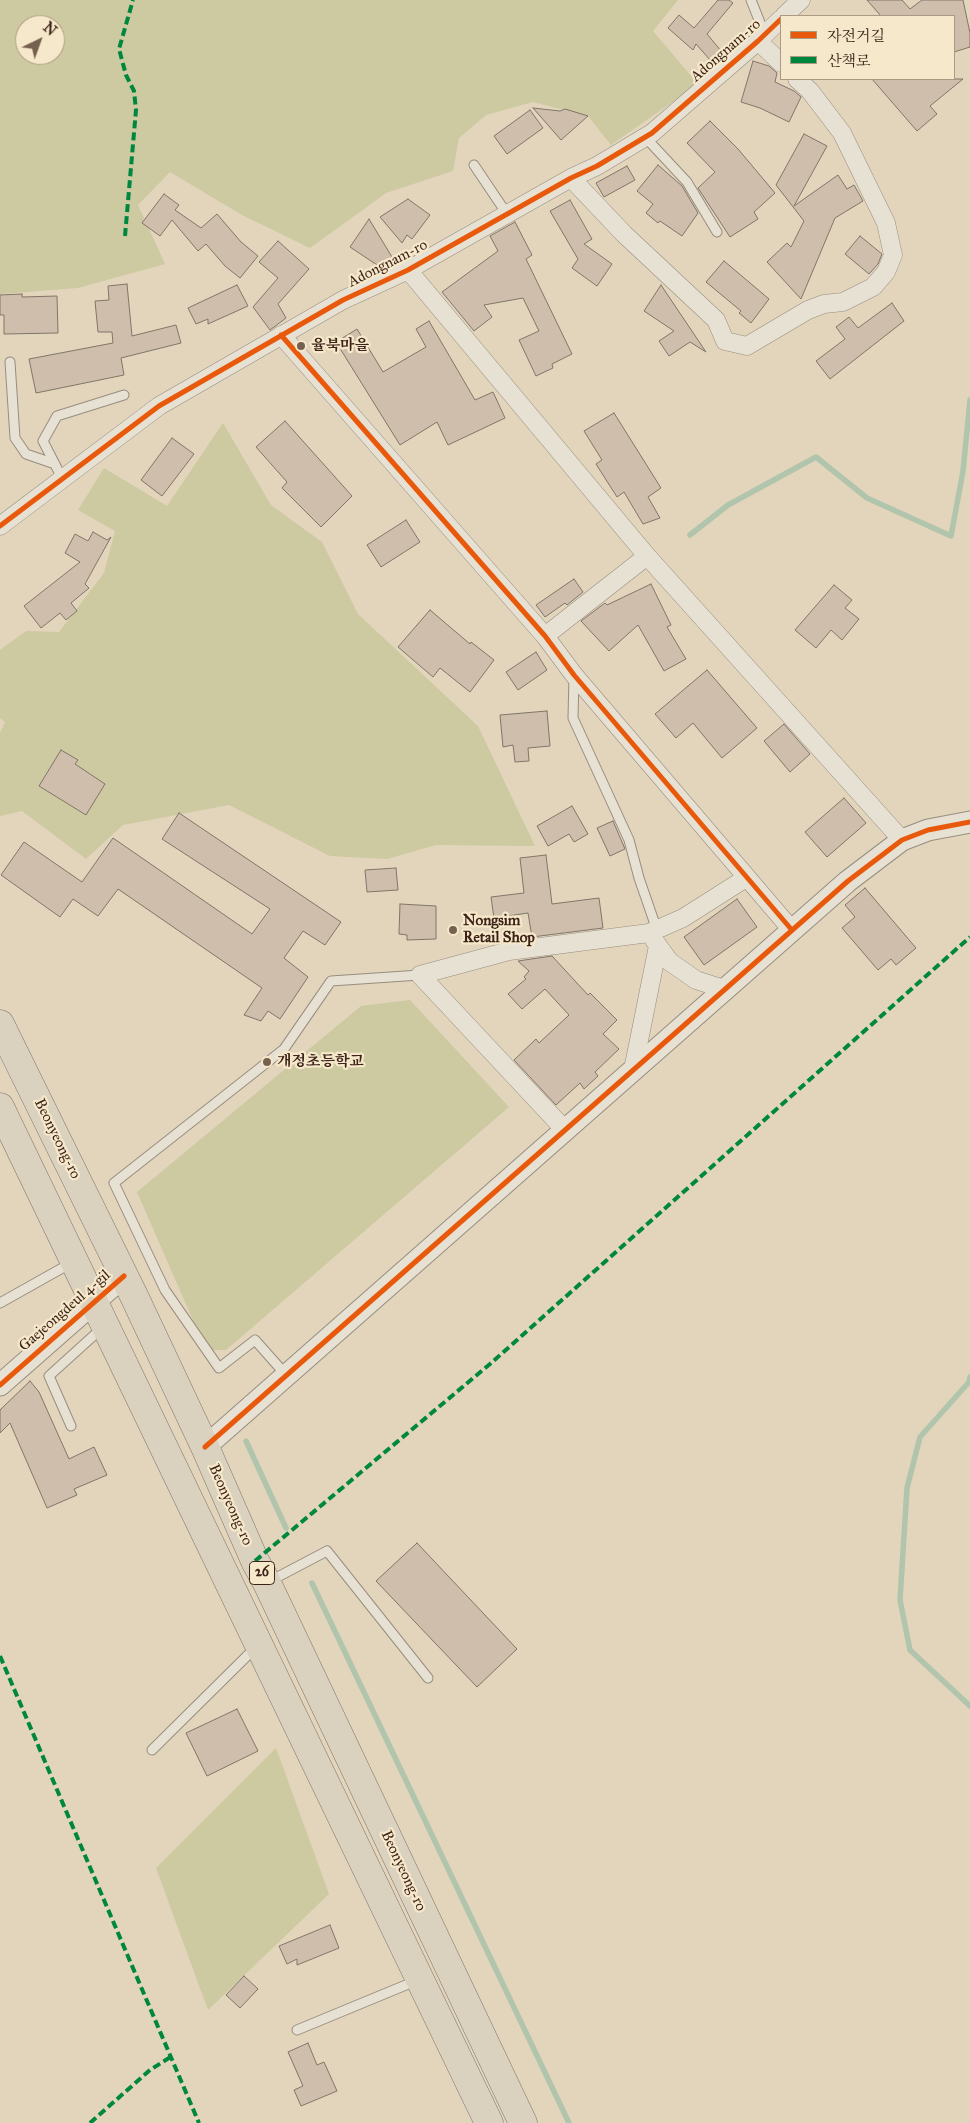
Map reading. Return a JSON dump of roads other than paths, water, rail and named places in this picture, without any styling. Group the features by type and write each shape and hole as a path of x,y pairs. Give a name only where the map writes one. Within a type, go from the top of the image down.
{"main road":[{"name":"Beonyeong-ro","path":"0,1024 124,1276 204,1446 255,1561 522,2123"},
{"name":"Beonyeong-ro","path":"0,1107 95,1300 489,2123"}],"street":[{"name":"Adongnam-ro","path":"784,15 799,0"},
{"name":"Adongnam-ro","path":"0,526 158,406 343,300 408,270 571,178 597,166 645,137 762,38 780,19"},
{"path":"762,38 780,62"},
{"path":"571,178 624,234 716,320 725,341 747,346 808,310 824,304 843,302 873,288 886,272 893,255 886,223 842,133 810,91 798,80"},
{"path":"408,270 648,556 902,840"},
{"path":"281,336 545,636 574,675 791,929"},
{"path":"545,636 648,556"},
{"path":"204,1446 848,880 902,840 928,830 970,822"},
{"path":"565,1130 420,974 509,951 655,936 746,878"},
{"path":"655,936 670,962 696,980 724,989"},
{"path":"633,1070 655,936"},
{"name":"Gaejeongdeul 4-gil","path":"0,1385 124,1276"}],"lane":[{"path":"751,0 762,38"},
{"path":"645,137 686,182 717,232"},
{"path":"474,165 507,214"},
{"path":"10,362 15,438 26,454 54,464"},
{"path":"63,480 43,441 57,416 124,395"},
{"path":"574,675 574,718 629,840 655,936"},
{"path":"286,1375 255,1340 219,1368 165,1290 114,1183 284,1049 331,981 420,974"},
{"path":"0,1303 75,1260"},
{"path":"71,1426 49,1376 106,1325"},
{"path":"267,1583 327,1551 428,1678"},
{"path":"152,1750 260,1644"},
{"path":"298,2030 420,1979"}],"waterway":[{"path":"690,535 728,505 816,457 867,498 951,536 963,471 970,400"},
{"path":"970,1377 969,1382 920,1437 907,1488 900,1600 910,1650 970,1706"},
{"path":"246,1441 286,1528"},
{"path":"312,1583 569,2123"}],"place":[{"name":"율북마을","path":"301,346"},
{"name":"Nongsim Retail Shop","path":"453,930"},
{"name":"개정초등학교","path":"267,1062"}]}
